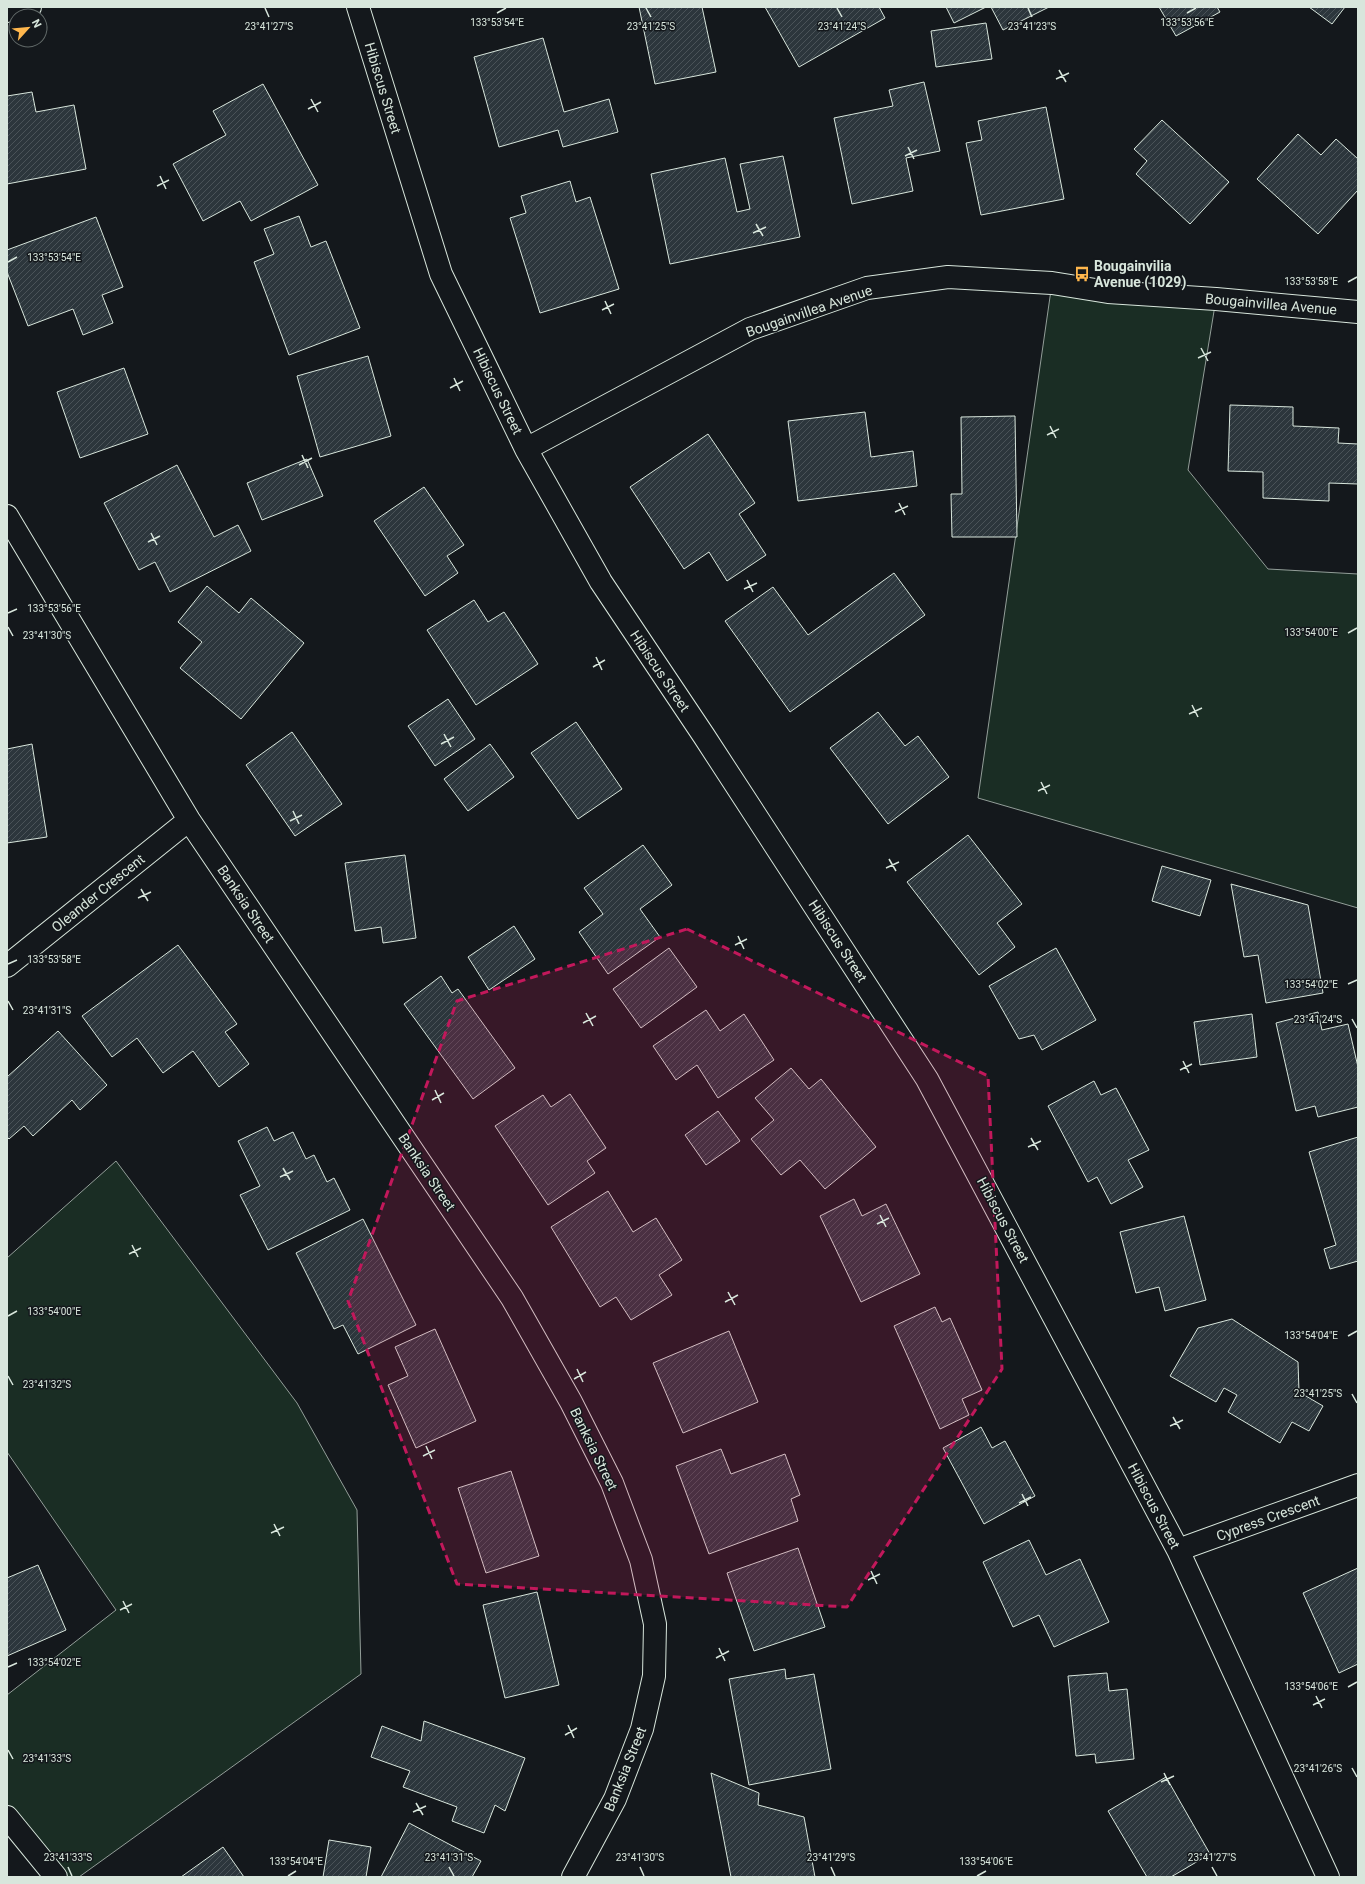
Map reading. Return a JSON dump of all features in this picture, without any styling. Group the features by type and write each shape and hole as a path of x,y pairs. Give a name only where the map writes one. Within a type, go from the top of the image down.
{"street":[{"path":"7,12 30,7"},
{"name":"Hibiscus Street","path":"358,7 441,274 526,448 601,582 700,730 928,1079 1178,1550 1328,1877"},
{"name":"Bougainvillea Avenue","path":"526,448 750,329 868,288 948,277 1052,283 1108,292 1216,299 1358,312"},
{"name":"Banksia Street","path":"7,516 190,820 512,1298 571,1402 612,1483 641,1560 655,1624 654,1676 642,1729 615,1799 573,1877"},
{"name":"Oleander Crescent","path":"7,966 190,820"},
{"name":"Cypress Crescent","path":"1178,1550 1358,1485"},
{"path":"7,1817 56,1877"}],"highlighted area":[{"path":"687,929 988,1076 1002,1369 847,1607 457,1584 348,1301 457,1001"}],"green space":[{"path":"1052,283 1216,299 1188,470 1268,569 1358,574 1358,908 978,798"},
{"path":"116,1161 297,1403 357,1510 361,1674 79,1877 56,1877 7,1817 7,1695 116,1610 7,1452 7,1258"}],"building":[{"path":"639,7 702,7 716,72 655,84"},
{"path":"765,7 879,7 885,18 799,67"},
{"path":"946,7 986,7 954,23"},
{"path":"991,7 1049,7 1003,30"},
{"path":"1159,7 1217,7 1220,12 1176,36"},
{"path":"1309,7 1345,7 1332,24"},
{"path":"986,23 992,59 936,67 931,31"},
{"path":"543,38 564,112 609,99 618,132 563,147 558,130 499,147 474,57"},
{"path":"924,82 940,151 906,158 913,191 852,204 834,118 893,106 889,90"},
{"path":"263,84 318,185 251,221 240,201 203,221 173,164 226,135 213,111"},
{"path":"32,92 36,112 74,105 86,169 7,184 7,96"},
{"path":"1046,107 1064,199 981,215 966,143 982,140 978,121"},
{"path":"1162,120 1229,182 1190,224 1136,174 1147,161 1134,149"},
{"path":"1298,134 1321,155 1336,139 1358,159 1358,190 1318,234 1257,179"},
{"path":"783,156 800,237 670,264 651,174 725,158 737,212 750,209 740,164"},
{"path":"570,181 576,202 590,197 619,289 540,313 510,218 526,213 521,196"},
{"path":"299,216 311,247 326,241 360,328 289,355 254,262 274,254 264,229"},
{"path":"96,217 123,287 102,295 113,323 83,335 73,309 28,326 7,272 7,250"},
{"path":"368,356 391,436 320,457 297,376"},
{"path":"124,368 148,434 80,458 57,392"},
{"path":"1230,405 1293,407 1293,426 1339,428 1338,443 1358,444 1358,484 1329,483 1329,501 1263,498 1263,472 1228,471"},
{"path":"865,412 871,457 913,451 917,486 798,501 788,421"},
{"path":"1015,416 1017,537 952,537 951,494 962,494 961,417"},
{"path":"708,434 755,503 739,514 766,555 727,581 709,552 684,569 630,487"},
{"path":"307,459 323,496 262,520 247,483"},
{"path":"177,465 214,537 238,525 251,551 170,592 155,562 139,570 104,503"},
{"path":"424,487 464,545 447,556 458,573 425,596 374,521"},
{"path":"894,573 925,615 790,712 725,621 773,587 808,635"},
{"path":"207,586 239,613 251,598 304,643 241,719 180,668 202,642 178,622"},
{"path":"474,600 488,622 504,612 538,664 476,705 427,630"},
{"path":"448,699 475,739 435,766 408,726"},
{"path":"878,712 905,746 918,736 949,777 888,824 830,748"},
{"path":"576,722 622,789 578,819 531,753"},
{"path":"292,732 342,804 295,836 246,765"},
{"path":"32,744 47,837 7,843 7,749"},
{"path":"490,744 514,777 468,811 444,779"},
{"path":"968,835 1022,904 997,923 1015,947 979,975 907,882"},
{"path":"643,845 672,885 640,909 660,937 608,974 579,932 603,914 584,888"},
{"path":"405,855 416,938 383,943 381,927 355,931 345,863"},
{"path":"1162,866 1211,880 1200,916 1152,901"},
{"path":"1231,884 1308,905 1323,993 1266,1003 1258,955 1244,957"},
{"path":"514,926 535,959 489,990 468,957"},
{"path":"178,945 237,1024 225,1032 249,1064 219,1087 193,1051 163,1073 137,1038 112,1057 82,1016"},
{"path":"669,948 697,987 641,1028 613,989"},
{"path":"1056,948 1096,1020 1042,1050 1034,1035 1019,1039 989,986"},
{"path":"441,976 452,993 458,989 515,1068 473,1099 404,1004"},
{"path":"706,1010 720,1031 744,1014 774,1060 718,1098 697,1065 676,1080 653,1046"},
{"path":"1318,1012 1322,1030 1348,1024 1358,1067 1358,1107 1318,1117 1315,1106 1296,1111 1276,1023"},
{"path":"1252,1014 1257,1057 1200,1065 1194,1022"},
{"path":"58,1031 107,1085 80,1110 72,1100 33,1136 24,1126 9,1139 7,1137 7,1077"},
{"path":"791,1068 809,1089 821,1079 876,1147 825,1189 800,1160 781,1175 751,1139 774,1120 755,1098"},
{"path":"1094,1081 1101,1095 1116,1088 1149,1150 1128,1160 1143,1187 1111,1204 1097,1177 1088,1182 1048,1106"},
{"path":"570,1094 606,1148 587,1161 595,1173 548,1205 495,1126 543,1095 551,1107"},
{"path":"718,1111 740,1141 706,1165 685,1135"},
{"path":"267,1127 274,1141 293,1132 306,1159 314,1155 327,1182 334,1178 350,1210 268,1250 240,1195 260,1186 238,1141"},
{"path":"1358,1137 1358,1261 1330,1269 1324,1249 1336,1245 1309,1152"},
{"path":"608,1191 633,1232 656,1218 682,1260 659,1275 672,1295 631,1320 616,1297 600,1307 551,1227"},
{"path":"854,1199 862,1216 886,1204 920,1274 861,1302 820,1216"},
{"path":"1184,1216 1206,1300 1165,1311 1159,1287 1136,1293 1120,1232"},
{"path":"363,1219 416,1325 358,1354 343,1325 334,1329 296,1253"},
{"path":"935,1307 942,1322 950,1318 982,1390 962,1399 969,1415 940,1429 894,1326"},
{"path":"1232,1319 1298,1362 1299,1392 1323,1406 1309,1431 1292,1422 1280,1443 1228,1412 1237,1395 1224,1388 1216,1402 1170,1376 1198,1328"},
{"path":"435,1329 476,1421 416,1448 388,1385 408,1376 395,1347"},
{"path":"729,1331 758,1402 683,1433 653,1363"},
{"path":"981,1427 992,1448 1005,1441 1035,1496 984,1524 943,1448"},
{"path":"721,1449 731,1474 785,1454 800,1495 791,1499 798,1521 709,1554 676,1466"},
{"path":"511,1471 539,1556 486,1573 458,1488"},
{"path":"1029,1540 1046,1575 1080,1559 1109,1622 1054,1647 1039,1615 1013,1627 983,1562"},
{"path":"798,1548 825,1627 754,1651 727,1573"},
{"path":"38,1565 66,1630 7,1656 7,1578"},
{"path":"1358,1568 1358,1664 1339,1673 1303,1593"},
{"path":"537,1592 559,1685 505,1698 483,1605"},
{"path":"785,1669 786,1679 814,1674 831,1769 749,1785 729,1679"},
{"path":"1107,1673 1109,1691 1127,1689 1134,1759 1096,1763 1095,1754 1076,1756 1068,1676"},
{"path":"424,1721 525,1758 505,1811 495,1805 484,1833 452,1821 457,1807 403,1787 410,1771 371,1757 382,1726 421,1741"},
{"path":"711,1773 759,1793 758,1805 804,1817 815,1877 731,1877"},
{"path":"1166,1777 1210,1854 1171,1877 1147,1877 1108,1811"},
{"path":"409,1823 481,1861 472,1877 381,1877"},
{"path":"329,1840 371,1847 366,1877 323,1877"},
{"path":"223,1847 244,1877 181,1877"}],"place":[{"name":"Bougainvilia Avenue (1029)","path":"1082,274"}]}
